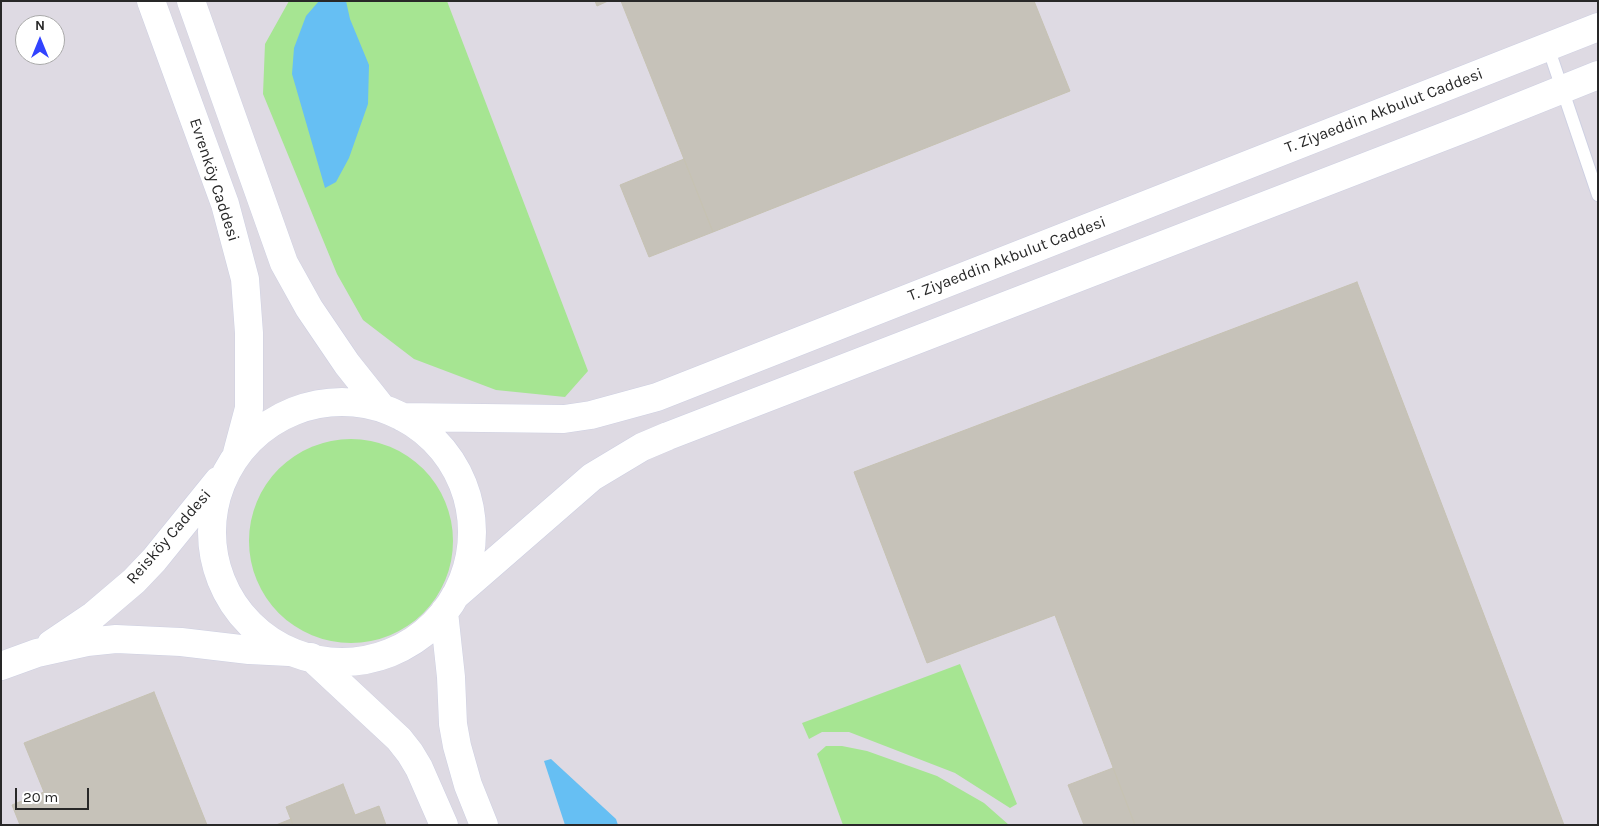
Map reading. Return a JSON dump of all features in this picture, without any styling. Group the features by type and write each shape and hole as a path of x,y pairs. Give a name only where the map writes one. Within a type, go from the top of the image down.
{"street":[{"name":"Evrenköy Caddesi","path":"151,1 225,204 245,279 249,333 249,408 232,463 218,491 211,531 213,552 225,590 236,608 249,623 282,647 303,655"},
{"path":"191,1 284,263 309,308 347,364 392,412 419,428 440,447 459,475 471,515 472,536 464,577 449,604 453,724 468,785 484,825"},
{"name":"T. Ziyaeddin Akbulut Caddesi","path":"232,463 250,439 266,426 302,408 322,404 342,402 362,404 392,412 564,419 599,414 657,396 1598,27"},
{"path":"303,655 340,662 360,660 398,649 415,639 430,627 449,604 554,508 592,477 615,462 651,443 1598,75"},
{"name":"Reisköy Caddesi","path":"37,652 78,626 134,581 154,560 232,463"},
{"name":"Reisköy Caddesi","path":"1,666 37,652 87,642 116,639 148,640 303,655"},
{"path":"303,655 399,739 410,753 425,780 444,825"}],"lane":[{"path":"1548,47 1598,195"}],"shaded area":[{"path":"1,1 1598,1 1598,825 1,825"}],"green space":[{"path":"289,1 447,1 588,371 565,397 496,390 414,359 363,320 337,274 263,94 265,44"},
{"path":"351,439 371,441 399,451 416,462 430,476 445,502 451,521 453,541 451,561 441,589 430,606 416,620 390,635 371,641 351,643 331,641 303,631 286,620 272,606 257,580 251,561 249,541 251,521 261,493 272,476 286,462 312,447 331,441"},
{"path":"960,664 1017,804 1010,808 955,773 849,732 822,732 809,739 802,723"},
{"path":"826,746 842,746 867,751 937,776 984,803 1009,825 843,825 817,754"}],"water":[{"path":"319,1 346,1 350,19 369,65 368,104 349,158 336,182 325,188 292,74 294,48 306,16"},
{"path":"551,759 616,819 618,825 565,825 544,761"}],"building":[{"path":"595,1 608,1 597,6"},
{"path":"621,1 1034,1 1070,91 713,232"},
{"path":"684,159 713,232 649,257 620,185"},
{"path":"1357,282 1564,825 1135,825 1055,615 927,663 854,472"},
{"path":"154,692 207,825 20,825 12,805 44,792 24,743"},
{"path":"1113,768 1135,825 1084,825 1068,785"},
{"path":"343,784 355,815 379,806 386,825 293,825 286,807"},
{"path":"291,819 293,825 276,825"}]}
